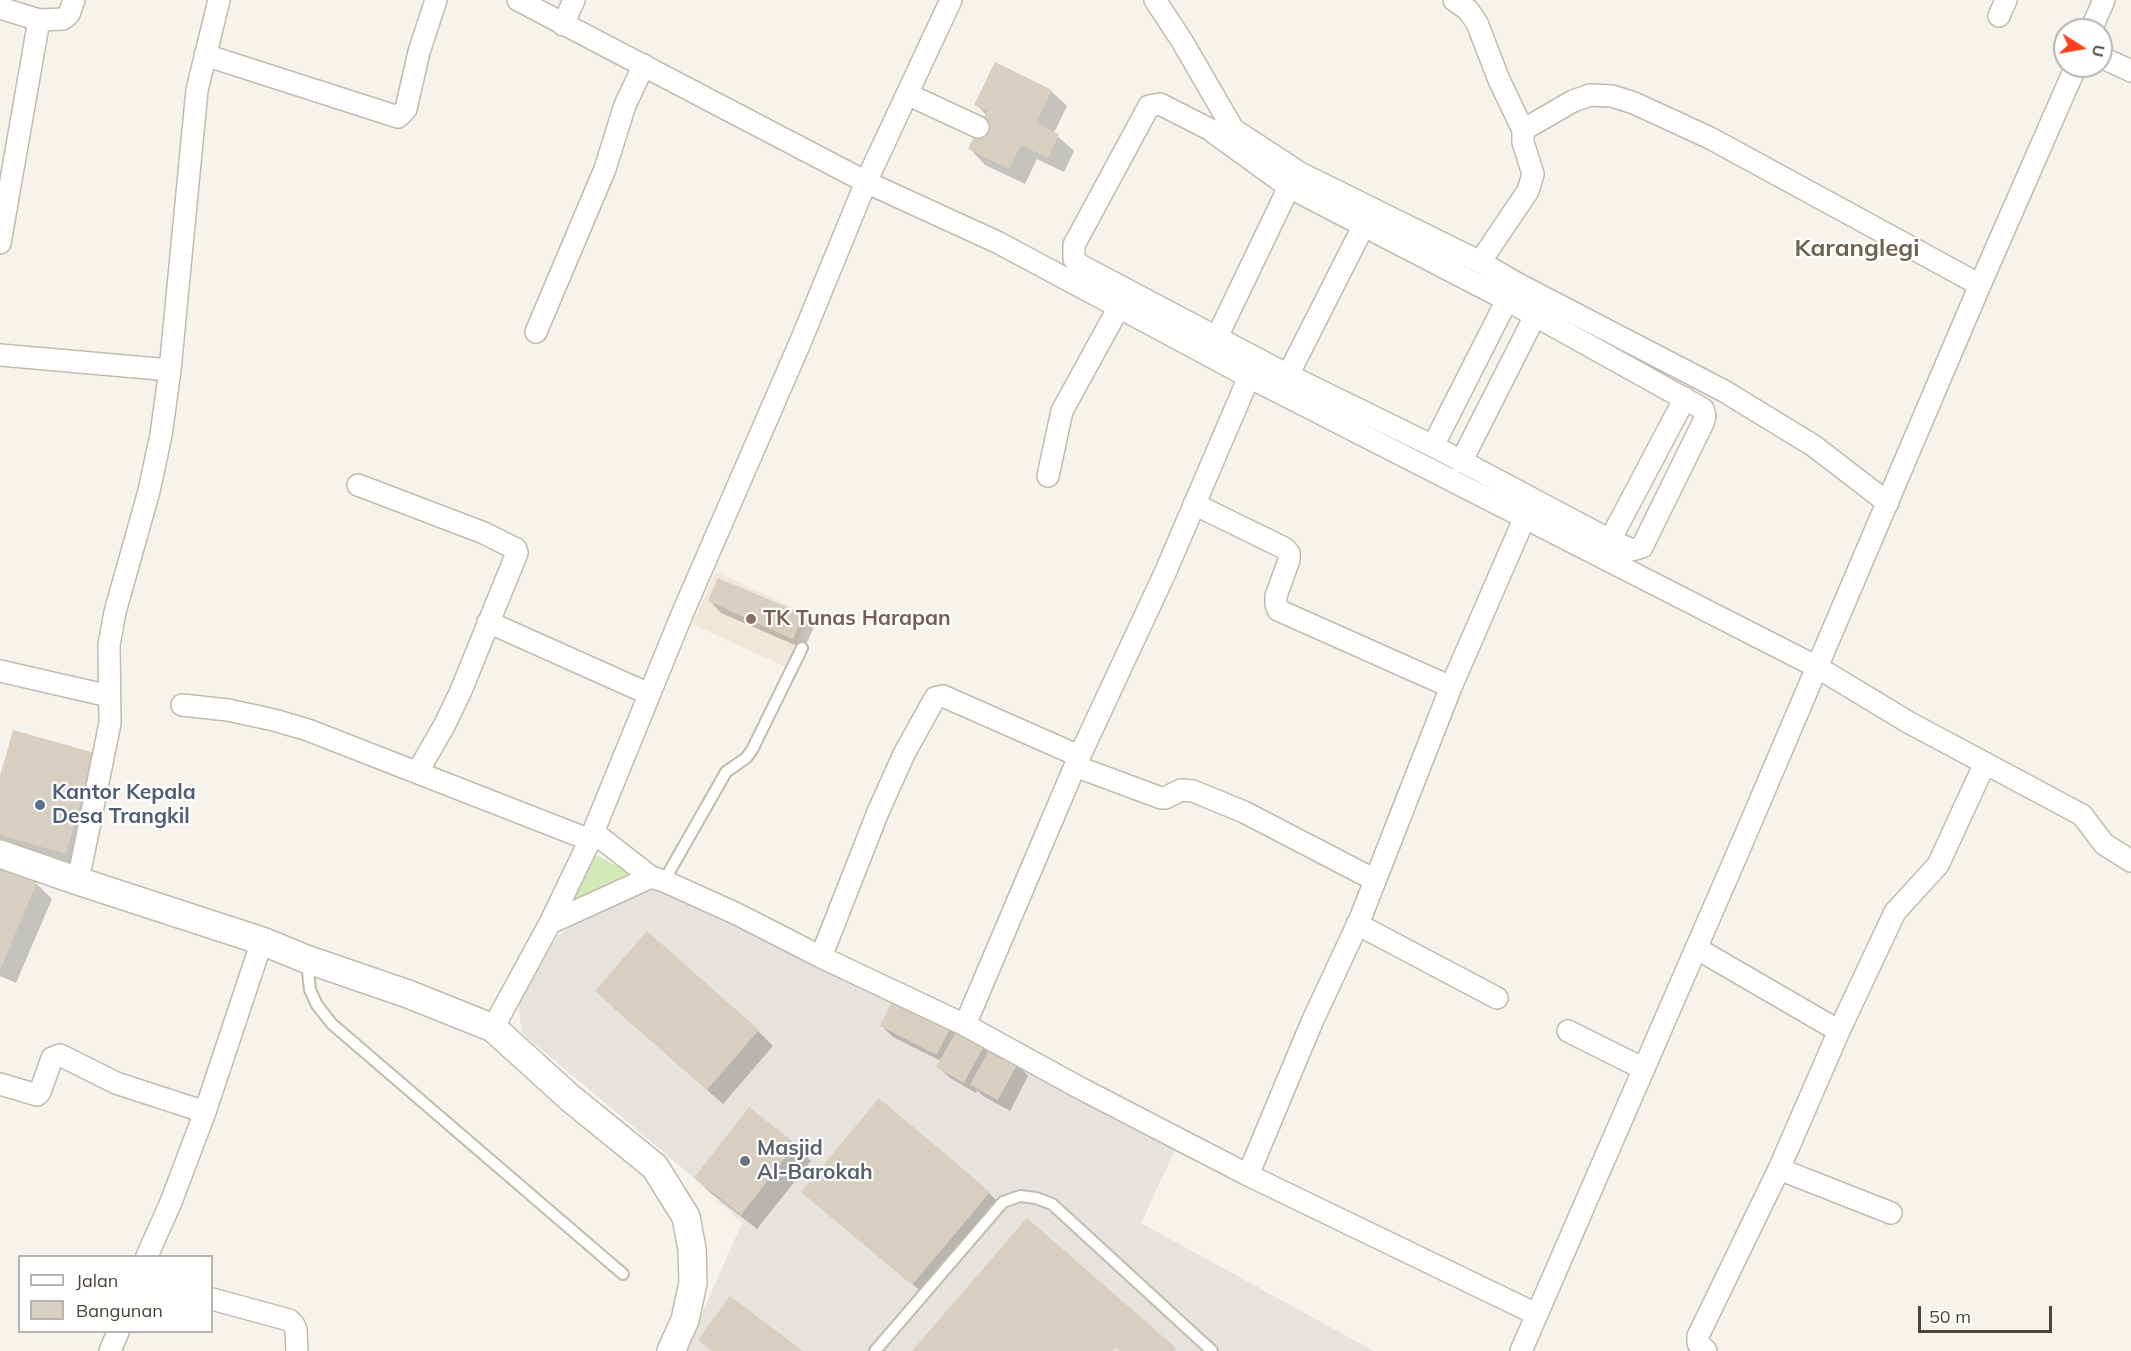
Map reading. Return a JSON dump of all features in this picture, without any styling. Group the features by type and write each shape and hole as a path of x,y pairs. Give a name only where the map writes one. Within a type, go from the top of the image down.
{"street":[{"path":"0,8 39,20 63,19 69,14 74,0"},
{"path":"78,881 110,723 109,645 115,612 149,491 161,435 170,370 197,90 219,0"},
{"path":"205,55 398,117 406,109 419,52 436,0"},
{"path":"518,0 866,182 999,243 1249,376 1817,667 1908,722 2082,815 2104,844 2130,855"},
{"path":"562,25 574,0"},
{"path":"493,1028 550,923 592,836 649,694 800,343 866,182 951,0"},
{"path":"1155,0 1182,41 1223,130 1289,187 1362,227 1507,300 1685,398 1703,409 1705,416 1642,547 1632,550 1433,446 1288,375 1080,265 1074,259 1074,245 1149,106 1160,104 1223,130 1300,173 1480,262 1725,391 1814,446 1888,503"},
{"path":"1454,0 1468,10 1477,23 1499,80 1523,130 1523,142 1533,174 1532,183 1480,262"},
{"path":"2096,18 2104,0"},
{"path":"0,243 39,20"},
{"path":"2113,63 2131,71"},
{"path":"536,332 605,169 625,105 644,65"},
{"path":"1521,1351 2071,78"},
{"path":"907,94 978,127"},
{"path":"1523,130 1573,101 1590,95 1612,96 1634,103 1710,138 1980,285"},
{"path":"1217,337 1289,187"},
{"path":"1288,375 1362,227"},
{"path":"1433,446 1507,300"},
{"path":"1048,476 1062,411 1119,307"},
{"path":"1461,462 1534,316"},
{"path":"0,355 170,370"},
{"path":"965,1025 1077,761 1194,504 1249,376"},
{"path":"1610,540 1685,398"},
{"path":"358,485 483,533 516,549 517,553 460,693 418,771"},
{"path":"1194,504 1284,548 1289,553 1289,560 1276,596 1278,610 1451,687"},
{"path":"1248,1175 1312,1022 1357,924 1451,687 1525,517"},
{"path":"488,622 649,694"},
{"path":"0,671 110,696"},
{"path":"821,957 878,812 904,754 935,698 943,696 1162,799 1181,790 1193,791 1244,812 1374,880"},
{"path":"182,705 228,710 273,720 341,741 592,836 658,879 737,914 821,957 965,1025 1248,1175 1536,1314"},
{"path":"1706,1351 1698,1343 1698,1336 1779,1169 1839,1031 1896,912 1938,865 1985,763"},
{"path":"0,854 262,941 306,959 408,994 493,1028 569,1097 656,1167 686,1217 692,1249 693,1283 685,1320 673,1350"},
{"path":"550,923 658,879"},
{"path":"1357,924 1497,998"},
{"path":"148,1255 171,1202 204,1112 262,941"},
{"path":"1696,948 1839,1031"},
{"path":"1568,1031 1644,1069"},
{"path":"0,1084 37,1095 52,1058 60,1055 108,1080 204,1112"},
{"path":"1779,1169 1891,1212"},
{"path":"213,1299 289,1320 296,1330 297,1351"},
{"path":"110,1351 118,1333"}],"lane":[{"path":"658,879 726,772 752,750 802,648"},
{"path":"306,959 310,990 317,1005 332,1024 623,1274"},
{"path":"875,1351 1004,1202 1020,1196 1036,1198 1052,1204 1212,1351"}],"shaded area":[{"name":"TK Tunas Harapan","path":"716,572 810,615 786,667 692,624"},
{"path":"651,883 880,987 1177,1146 1141,1223 1374,1351 684,1351 742,1223 693,1177 522,1033 518,1004 558,936 600,905"}],"green space":[{"path":"590,852 632,874 565,909"}],"building":[{"path":"995,62 1052,90 1036,123 1059,134 1048,158 1021,145 1009,169 968,149 987,111 974,105"},
{"path":"718,578 803,614 793,639 708,601"},
{"name":"Kantor Kepala Desa Trangkil","path":"13,730 95,753 66,854 0,835 0,776"},
{"path":"0,866 37,882 0,970"},
{"path":"647,931 759,1030 707,1090 595,991"},
{"path":"895,996 952,1024 937,1055 880,1026"},
{"path":"957,1030 984,1046 964,1083 936,1067"},
{"path":"990,1048 1018,1063 998,1100 970,1085"},
{"path":"879,1098 990,1192 912,1285 801,1192"},
{"name":"Masjid Al-Barokah","path":"749,1107 796,1144 741,1215 694,1178"},
{"path":"1027,1218 1176,1348 1174,1351 1120,1351 1116,1348 1113,1351 912,1351"},
{"path":"730,1296 803,1351 712,1351 698,1340"}],"place":[{"name":"TK Tunas Harapan","path":"751,619"},
{"name":"Kantor Kepala Desa Trangkil","path":"40,805"},
{"name":"Masjid Al-Barokah","path":"745,1161"}],"district":[{"name":"Karanglegi","path":"1857,249"}]}
